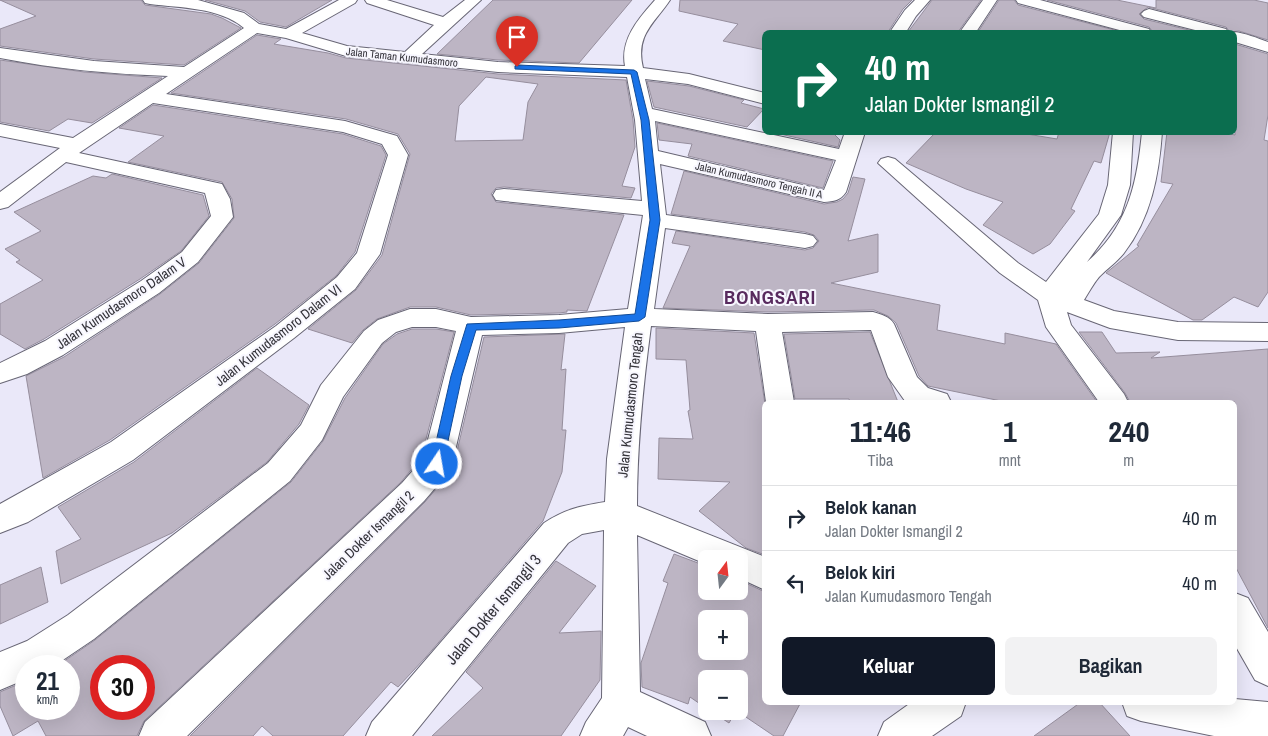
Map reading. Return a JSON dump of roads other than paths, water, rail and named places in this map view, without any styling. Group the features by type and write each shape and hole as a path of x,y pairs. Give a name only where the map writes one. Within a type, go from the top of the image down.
{"street":[{"name":"Jalan Taman Kumudasmoro","path":"150,0 201,2 239,16 254,28 288,34 346,51 498,67 634,72 689,79 762,98"},
{"path":"288,34 350,0"},
{"path":"372,0 444,23"},
{"path":"408,58 444,23 474,0"},
{"name":"Jalan Kumudasmoro Tengah","path":"621,702 619,513 622,459 639,317 655,214 643,113 631,53 638,35 651,14 663,0"},
{"path":"899,30 910,13 923,0"},
{"path":"969,30 990,0"},
{"path":"997,16 1004,0"},
{"path":"1023,0 1136,30"},
{"path":"1144,30 1148,7"},
{"path":"1148,7 1170,26 1203,30"},
{"path":"5,196 69,150 254,28"},
{"path":"1237,38 1268,47"},
{"path":"0,54 42,62 118,70 188,72"},
{"name":"Jalan Kumudasmoro Dalam VI","path":"0,519 18,512 122,451 286,332 346,283 368,254 398,155 390,140 345,127 152,96"},
{"path":"643,113 846,156"},
{"path":"0,130 69,150"},
{"name":"Jalan Kumudasmoro Tengah II A","path":"649,155 824,196 832,195 835,192 854,135"},
{"path":"1113,400 1059,327 1060,299 1110,215 1119,185 1123,135"},
{"path":"1060,299 1088,276 1119,244 1131,222 1143,192 1150,166 1152,135"},
{"name":"Jalan Kumudasmoro Dalam V","path":"0,372 54,348 150,287 190,257 222,217 219,199 214,189 69,150"},
{"path":"888,163 1009,268 1060,299 1110,319 1178,331 1268,332"},
{"path":"1119,185 1143,192"},
{"path":"504,195 655,214 805,240"},
{"path":"1110,215 1131,222"},
{"path":"0,670 40,654 81,627 279,472 298,452 312,432 332,392 373,338 387,326 410,318 436,318 471,326 559,324 639,317 768,323 861,320 881,324 903,377 911,390 921,398 929,400"},
{"path":"768,323 780,400"},
{"name":"Jalan Dokter Ismangil 2","path":"159,736 413,492 437,464 457,376 471,326"},
{"path":"619,513 711,550"},
{"name":"Jalan Dokter Ismangil 3","path":"386,736 556,534 574,521 619,513"},
{"path":"748,566 762,573"},
{"path":"1237,614 1268,668"},
{"path":"600,736 621,702 691,736"},
{"path":"898,736 943,705"},
{"path":"1150,705 1213,726 1268,722"}],"district":[{"name":"BONGSARI","path":"770,297"}]}
